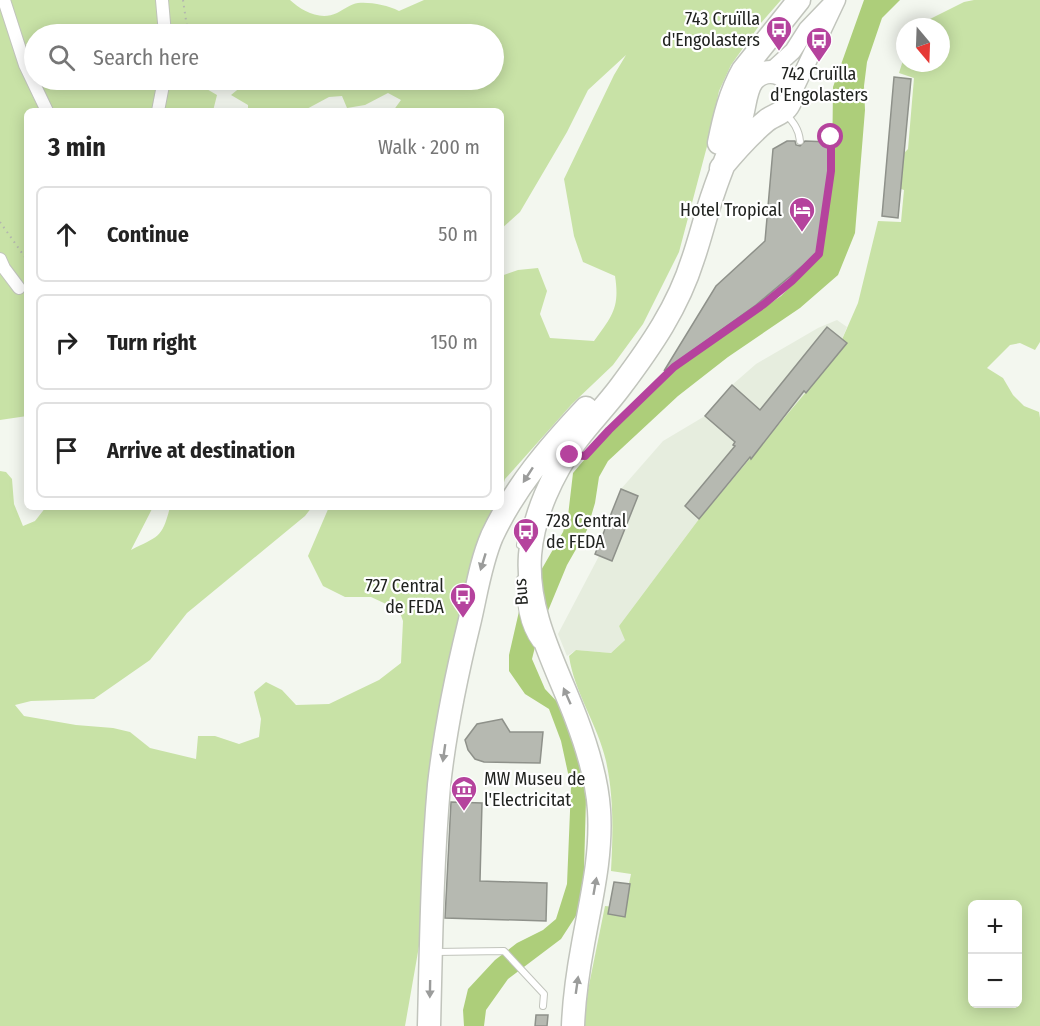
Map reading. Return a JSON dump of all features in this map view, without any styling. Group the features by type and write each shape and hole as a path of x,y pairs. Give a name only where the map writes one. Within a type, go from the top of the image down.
{"highway":[{"path":"573,1026 583,943 598,865 599,808 588,754 576,718 553,665 523,577 544,491 575,443 621,387 664,326 676,304 693,259 712,195 776,28 799,0"},
{"path":"712,195 716,156 729,100 743,70 760,70 780,74 790,84 783,107 736,150 722,168"},
{"path":"760,70 750,101 755,110 763,115 783,107"},
{"path":"429,1026 431,918 439,785 451,704 481,567 491,538 507,508 534,467 603,391 641,357"}],"main road":[{"path":"760,70 793,51 807,29 836,0"},
{"path":"783,107 836,0"}],"street":[{"path":"4,0 24,62"},
{"path":"162,0 164,24"},
{"path":"36,90 45,108"},
{"path":"159,108 162,90"},
{"path":"0,259 19,288"}],"lane":[{"path":"783,107 800,133 800,141"},
{"name":"Bus","path":"520,552 521,536 527,515"},
{"path":"431,952 504,951 544,994 543,1006"}],"path":[{"path":"183,0 187,24"},
{"path":"617,422 674,367 764,304 792,281 819,254 831,171 831,137"},
{"path":"0,222 24,256"}],"shaded area":[{"path":"0,0 290,0 312,14 324,16 337,13 358,3 379,4 399,11 424,0 781,0 761,23 731,65 719,91 710,135 679,252 643,324 613,365 572,404 504,482 504,275 518,270 538,268 547,291 540,314 550,338 594,341 610,318 615,304 615,276 583,262 574,236 564,179 626,55 588,90 567,132 520,212 504,226 504,108 395,108 401,100 388,93 365,105 347,108 342,96 329,97 309,108 248,108 248,105 231,95 237,90 504,90 504,24 24,24 24,90 208,90 217,95 214,108 24,108 24,416 0,420"},
{"path":"864,0 900,0 882,18 867,62 855,233 838,275 800,308 728,357 678,396 608,461 599,477 595,503 587,530 567,565 538,635 532,659 545,689 562,707 577,746 586,799 583,905 561,939 508,979 486,1010 484,1026 464,1026 463,1010 468,989 495,960 517,943 543,930 556,919 567,884 571,787 561,741 549,709 525,694 509,671 509,655 520,607 563,532 568,516 573,473 602,439 663,379 781,296 822,254 832,172 833,87"},
{"path":"974,0 1040,0 1040,342 1035,350 1020,343 1010,345 987,368 1003,378 1013,395 1024,406 1039,412 1040,418 1040,1026 584,1026 588,990 605,906 624,908 631,874 611,871 612,802 609,775 598,734 576,683 569,656 576,650 611,653 625,640 619,626 699,519 833,360 858,303 878,221 901,222 904,190 901,189 901,156 908,149 914,78 899,72 950,72 950,18 932,18 964,2"},
{"path":"837,320 847,327 842,339 847,343 699,519 619,626 626,639 611,653 576,650 567,656 558,634 599,556 621,489 663,441 705,416 732,385 756,364 818,328"},
{"path":"0,471 6,472 12,479 14,504 23,526 35,521 44,510 151,510 131,550 158,535 169,510 310,510 187,613 150,660 94,699 31,701 15,705 24,716 130,732 150,748 196,759 198,736 215,736 239,744 259,737 261,719 254,692 266,682 282,690 296,705 329,704 379,680 401,663 403,621 399,610 371,597 345,597 323,586 308,556 328,510 495,510 405,1026 0,1026"}],"building":[{"path":"894,77 911,79 898,218 882,216"},
{"path":"787,141 795,141 796,145 800,146 805,141 830,142 818,253 756,305 664,371 716,286 765,241 773,149"},
{"path":"827,327 847,343 806,393 804,391 751,459 750,457 699,519 685,506 735,446 733,445 735,442 705,416 732,385 760,410"},
{"path":"621,489 638,496 612,561 595,554"},
{"path":"502,719 510,732 543,732 540,763 484,762 475,759 468,750 465,740 477,724"},
{"path":"451,802 482,803 480,881 547,883 546,921 445,918"},
{"path":"614,882 630,884 625,917 608,914"},
{"path":"536,1015 548,1015 547,1026 535,1026"}],"place":[{"name":"743 Cruïlla d'Engolasters","path":"779,52"},
{"name":"742 Cruïlla d'Engolasters","path":"819,63"},
{"name":"Hotel Tropical","path":"802,233"},
{"name":"728 Central de FEDA","path":"526,554"},
{"name":"727 Central de FEDA","path":"463,619"},
{"name":"MW Museu de l'Electricitat","path":"464,812"}],"route":[{"path":"570,455 585,456 674,367 764,304 792,281 819,254 831,171 831,137"}]}
